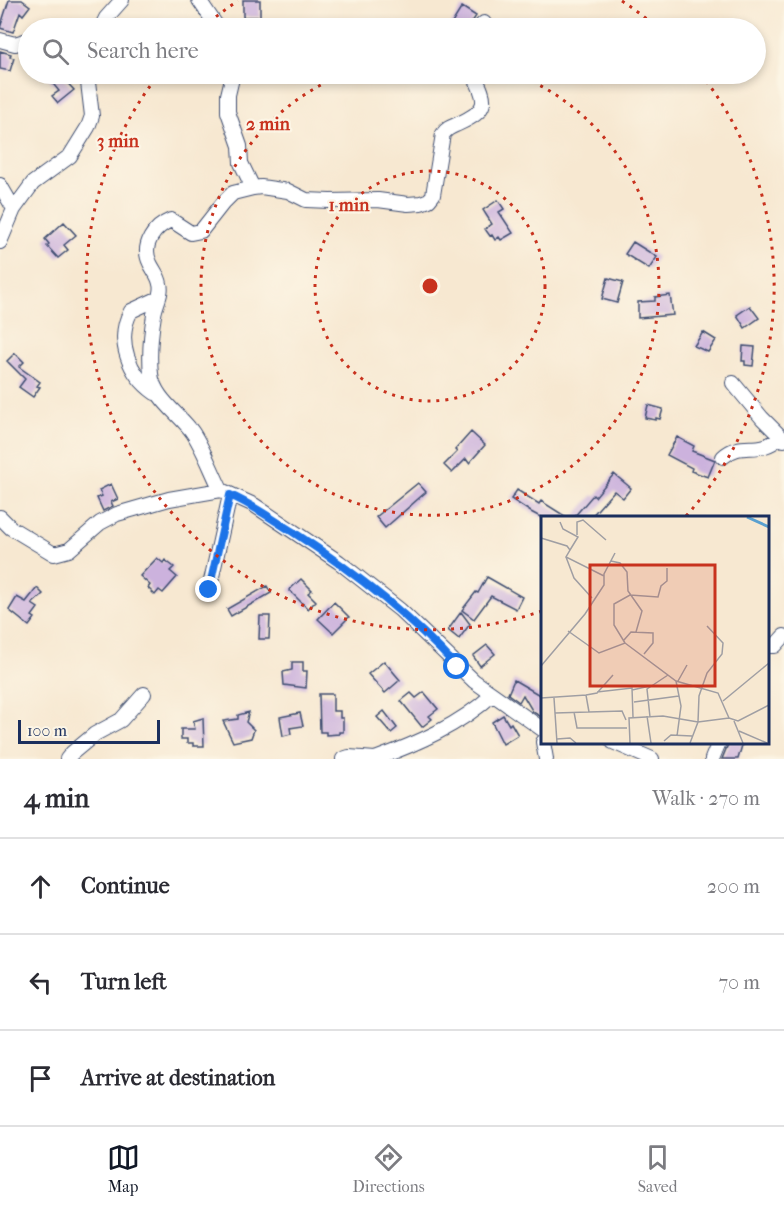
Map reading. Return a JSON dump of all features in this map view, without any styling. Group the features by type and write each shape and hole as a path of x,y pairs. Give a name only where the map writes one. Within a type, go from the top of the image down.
{"street":[{"path":"106,18 122,0"},
{"path":"199,0 211,18"},
{"path":"0,40 18,43"},
{"path":"0,242 14,209 33,183 70,156 88,127 92,116 88,84"},
{"path":"231,84 228,112 240,147 241,163 253,188"},
{"path":"209,590 225,492 193,433 162,398 151,376 154,314 161,284 150,263 148,243 162,224 171,220 191,233 201,231 233,194 253,188 288,191 306,200 378,200 408,204 429,200 433,195 443,134 447,128 479,113 484,103 484,93 479,84"},
{"path":"0,185 14,209"},
{"path":"158,299 131,311 125,327 124,351 128,364 151,390 162,398"},
{"path":"723,457 739,448 761,449 782,439 733,383"},
{"path":"0,517 11,528 54,554 69,550 100,523 117,514 169,500 225,492 254,506 339,562 400,610 457,667 541,734"},
{"path":"769,646 775,646 784,636"},
{"path":"67,759 77,747 121,720 144,694"},
{"path":"347,758 375,759 406,749 475,710 492,695"},
{"path":"544,744 546,759"},
{"path":"618,744 652,759"},
{"path":"712,759 718,744"}],"building":[{"path":"9,0 22,0 30,6 23,15 20,12 13,32 0,28"},
{"path":"243,0 260,0 260,17 243,17"},
{"path":"462,7 476,16 475,18 455,18"},
{"path":"0,51 11,54 10,57 14,58 10,71 0,69"},
{"path":"53,84 68,84 74,90 58,103 52,96 59,91"},
{"path":"498,200 504,209 499,212 513,233 501,240 499,237 495,240 485,229 492,224 483,210"},
{"path":"64,222 76,235 64,245 68,250 58,258 47,246 49,244 45,239"},
{"path":"633,242 657,257 649,269 625,254"},
{"path":"608,278 623,282 617,303 602,299"},
{"path":"670,295 673,315 638,318 638,302 655,301 655,297"},
{"path":"750,306 759,318 745,328 737,315"},
{"path":"703,332 716,340 708,352 694,346"},
{"path":"743,346 755,347 753,366 745,365 745,361 742,361"},
{"path":"15,353 24,362 19,367 40,382 37,386 40,387 33,397 19,387 25,379 7,361"},
{"path":"648,405 663,409 660,419 645,418"},
{"path":"471,432 485,445 469,463 466,459 452,473 444,465 457,452 455,450"},
{"path":"677,437 694,446 692,451 715,460 708,477 691,471 692,468 667,455"},
{"path":"614,474 631,488 623,498 614,491 592,516 575,516 593,495 595,497"},
{"path":"418,483 426,492 385,528 376,517"},
{"path":"111,484 118,499 111,502 113,506 103,511 97,498 102,496 99,490"},
{"path":"517,490 565,516 541,517 511,499"},
{"path":"157,558 163,563 165,560 174,567 170,571 177,577 163,593 159,590 155,595 148,588 150,585 140,576"},
{"path":"487,577 522,597 516,609 491,596 474,619 462,610 476,592 478,593"},
{"path":"301,579 312,590 308,593 316,601 308,609 289,590"},
{"path":"267,586 271,593 231,616 227,609"},
{"path":"37,588 43,594 32,604 38,608 29,626 9,610 17,597 26,602"},
{"path":"334,602 349,617 333,633 318,619"},
{"path":"461,612 470,624 459,639 448,630"},
{"path":"260,616 270,616 269,639 259,639"},
{"path":"487,645 495,654 480,666 473,656"},
{"path":"384,661 400,680 385,693 368,674"},
{"path":"292,662 303,662 303,671 307,671 306,688 284,685 283,672 292,670"},
{"path":"514,680 541,696 541,717 533,712 523,695 519,702 508,694"},
{"path":"424,692 438,709 429,716 432,719 422,727 401,701 411,693 416,698"},
{"path":"319,694 333,694 333,711 340,711 340,718 343,718 343,732 326,735 326,732 320,732"},
{"path":"384,711 397,728 391,733 377,717"},
{"path":"249,712 246,722 254,730 251,738 233,742 223,721 238,719 238,715"},
{"path":"300,713 303,726 290,728 291,734 283,736 280,717"},
{"path":"503,715 518,735 503,744 492,722"},
{"path":"203,718 204,746 193,746 193,743 187,743 187,739 181,739 181,729 195,729 193,721"},
{"path":"728,744 742,744 738,759 722,759"}],"route":[{"path":"209,590 230,495 254,506 339,562 400,610 457,667"}]}
